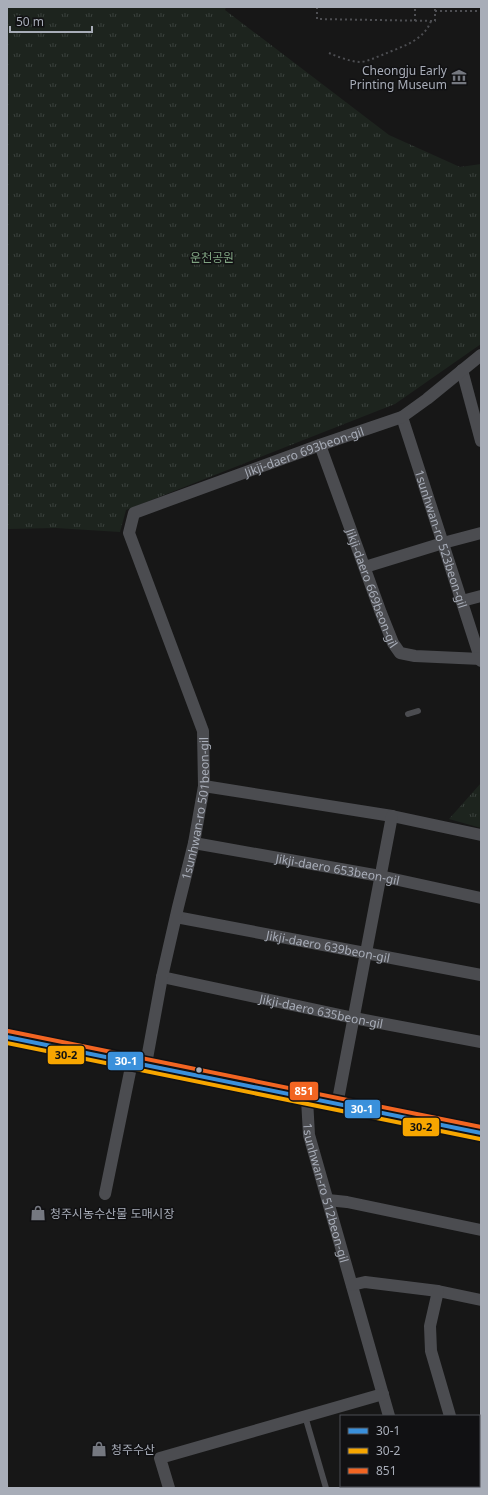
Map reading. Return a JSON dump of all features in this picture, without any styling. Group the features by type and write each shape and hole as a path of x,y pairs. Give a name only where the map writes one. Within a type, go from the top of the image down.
{"street":[{"name":"Jikji-daero 693beon-gil","path":"134,513 320,445 402,417 427,399 481,355"},
{"path":"462,370 481,441"},
{"name":"1sunhwan-ro 523beon-gil","path":"402,417 481,660"},
{"name":"Jikji-daero 669beon-gil","path":"320,445 393,643 400,653 415,656 481,660"},
{"name":"1sunhwan-ro 501beon-gil","path":"105,1194 162,977 194,843 204,786 204,731 129,533 134,513"},
{"path":"365,567 481,533"},
{"path":"462,601 481,596"},
{"path":"204,786 392,816 481,836"},
{"path":"337,1105 392,816"},
{"name":"Jikji-daero 653beon-gil","path":"194,843 380,876 481,898"},
{"name":"Jikji-daero 639beon-gil","path":"176,917 481,975"},
{"name":"Jikji-daero 635beon-gil","path":"162,977 354,1018 481,1042"},
{"path":"7,1037 481,1133"},
{"name":"1sunhwan-ro 512beon-gil","path":"308,1099 309,1135 390,1415"},
{"path":"328,1200 347,1202 481,1230"},
{"path":"352,1285 365,1282 438,1291 481,1300"},
{"path":"438,1291 430,1326 431,1351 450,1415"},
{"path":"168,1488 160,1458 383,1394"}],"lane":[{"path":"408,714 418,711"},
{"path":"305,1416 326,1488"}],"path":[{"path":"317,7 317,19 431,21 435,21 435,7"},
{"path":"415,7 415,20"},
{"path":"435,11 481,11"},
{"path":"329,52 344,59 358,62 372,60 404,47 420,36 429,26 431,21"}],"green space":[{"name":"운천공원","path":"7,7 226,7 225,10 389,135 460,167 481,164 481,344 395,404 126,510 120,532 56,528 7,529"},
{"path":"481,783 481,828 449,819"}],"transit line":[{"name":"851","path":"8,1031 481,1127"},
{"name":"30-1","path":"7,1037 481,1133"},
{"name":"30-2","path":"7,1043 480,1139"}],"place":[{"name":"Cheongju Early Printing Museum","path":"459,77"},
{"name":"청주시농수산물 도매시장","path":"38,1213"},
{"name":"청주수산","path":"99,1449"}]}
